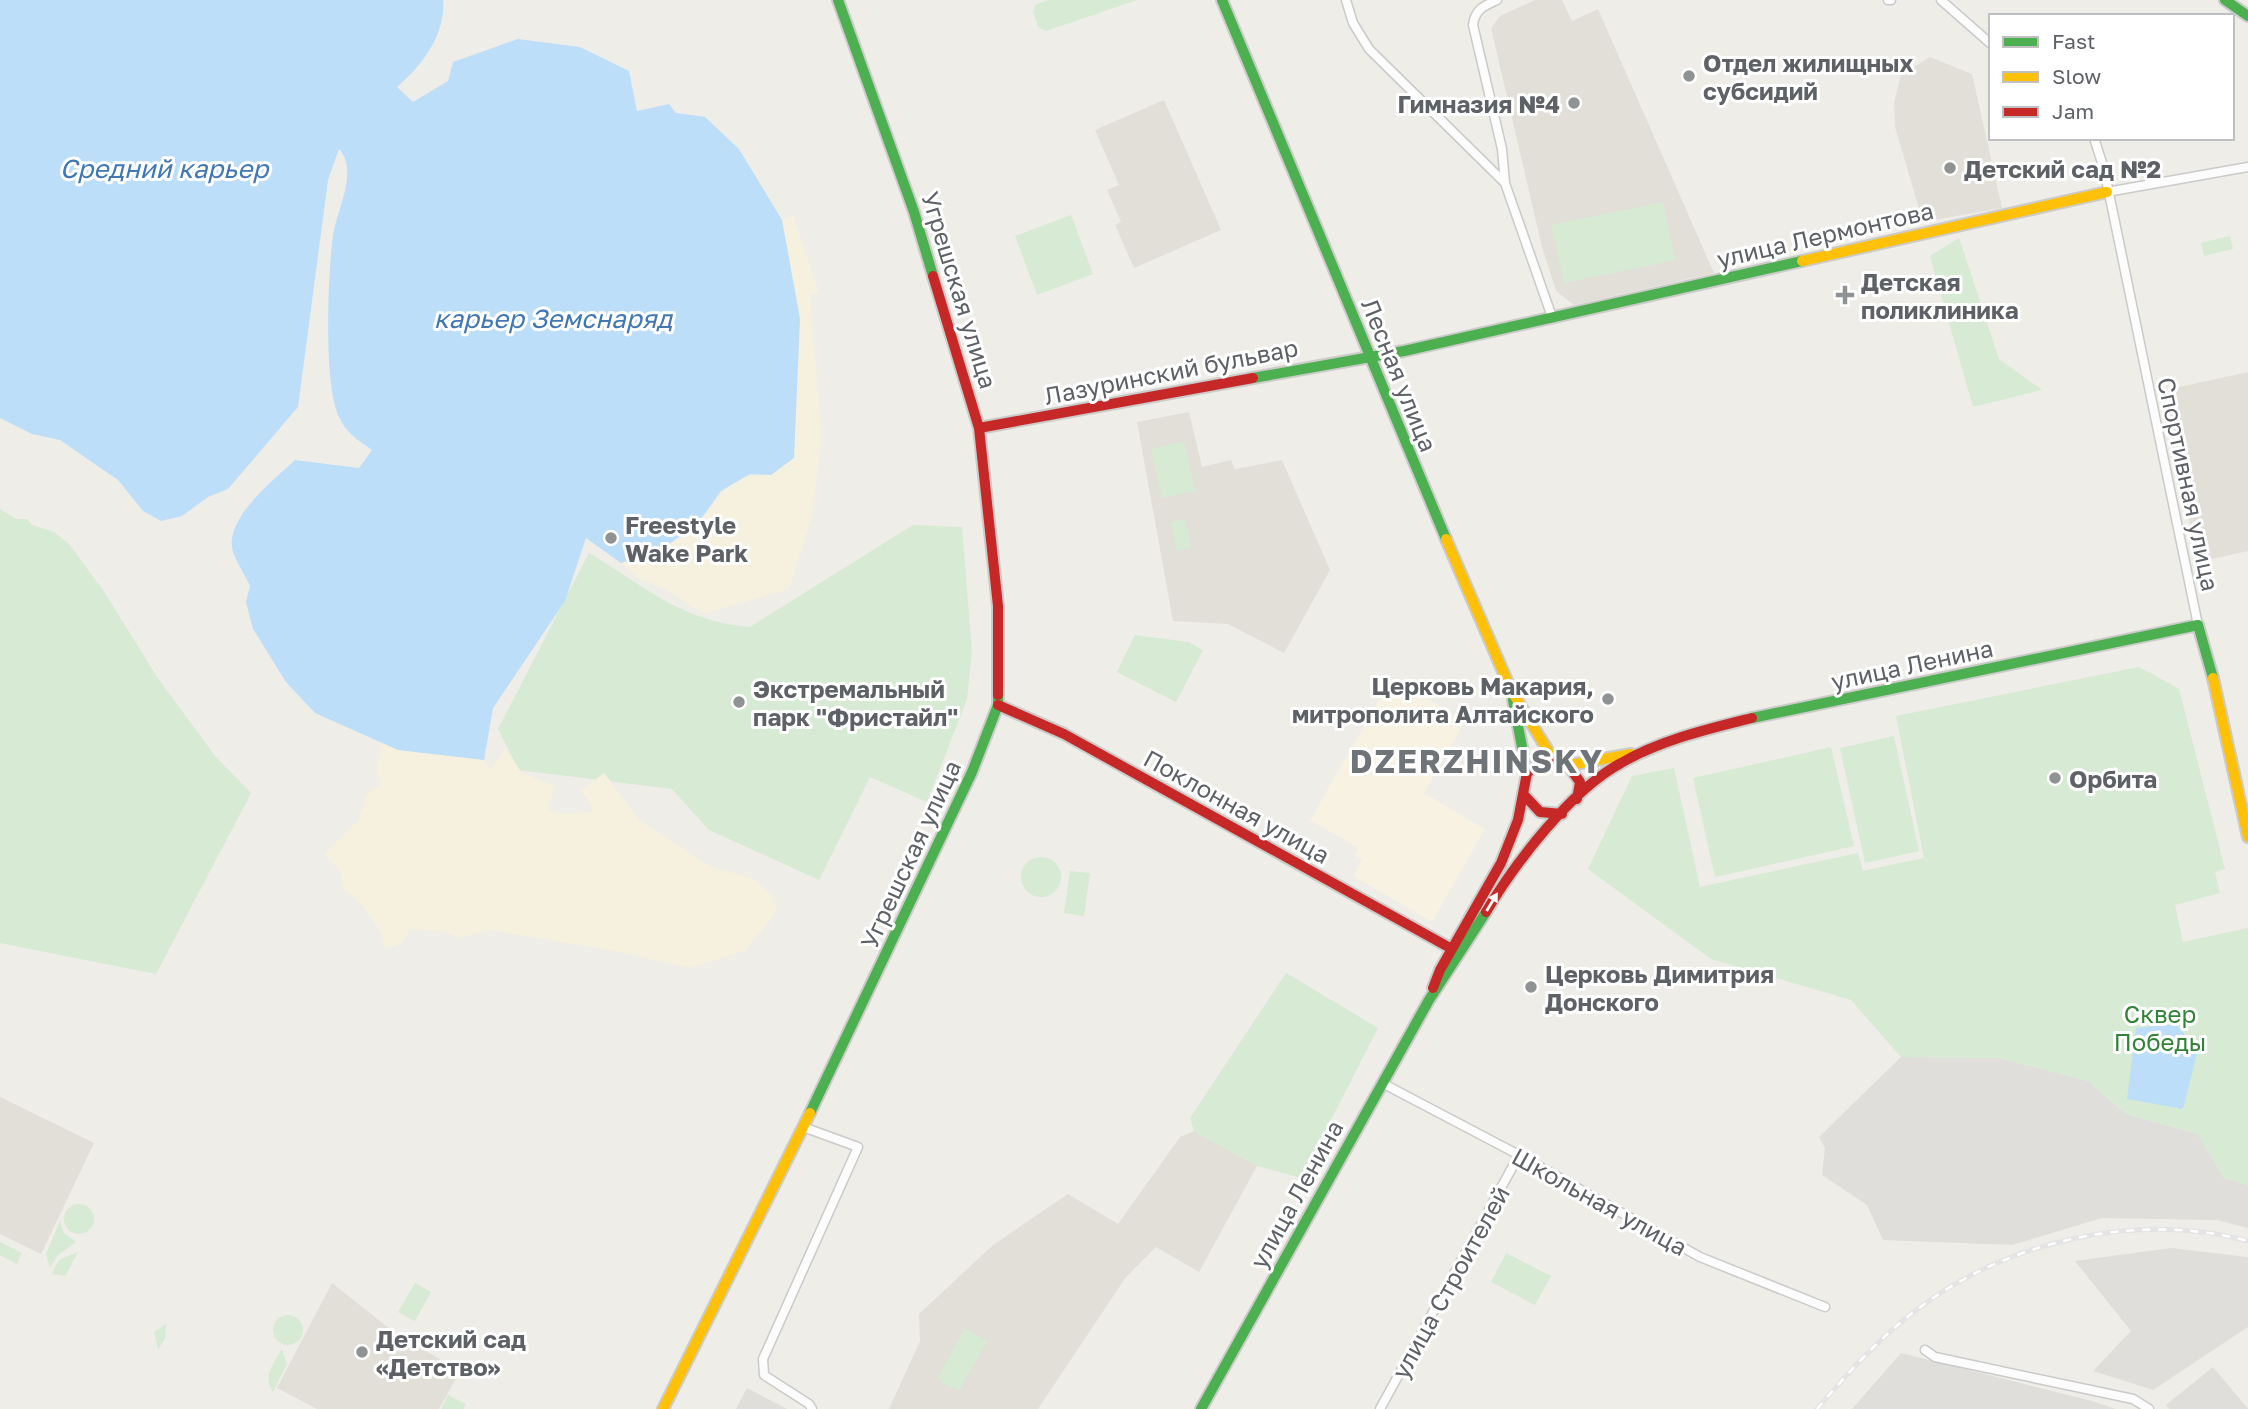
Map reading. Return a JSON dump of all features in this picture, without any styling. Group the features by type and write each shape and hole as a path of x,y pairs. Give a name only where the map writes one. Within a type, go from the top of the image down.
{"street":[{"name":"Угрешская улица","path":"663,1409 803,1127 972,772 998,705 998,606 979,428 922,236 838,0"},
{"name":"Лесная улица","path":"1222,0 1511,690 1553,759"},
{"path":"1346,0 1353,23 1369,49 1506,183"},
{"path":"1497,0 1483,6 1474,15 1473,25 1502,149 1506,183 1552,317"},
{"path":"1941,0 1989,42"},
{"path":"2225,0 2248,16"},
{"name":"Спортивная улица","path":"2094,140 2198,625 2248,838"},
{"path":"2107,192 2248,167"},
{"name":"улица Лермонтова","path":"1370,356 2107,192"},
{"name":"Лазуринский бульвар","path":"979,428 1370,356"},
{"name":"улица Ленина","path":"1553,759 1570,765 1637,754 1730,724 2198,625"},
{"name":"улица Ленина","path":"1201,1409 1429,1000 1452,949 1501,863 1524,795 1527,773 1511,690"},
{"name":"Поклонная улица","path":"998,705 1064,734 1452,949"},
{"name":"улица Ленина","path":"1429,1000 1448,974 1512,869 1562,814 1576,803 1594,780 1637,754"},
{"path":"1527,773 1534,765 1553,759"},
{"path":"1570,765 1580,781 1576,803"},
{"path":"1524,795 1538,812 1553,816 1562,814"},
{"name":"Школьная улица","path":"1382,1083 1519,1155 1700,1257 1825,1307"},
{"path":"803,1127 858,1147 763,1359 764,1375 809,1404 812,1409"},
{"name":"улица Строителей","path":"1380,1409 1519,1155"},
{"path":"1925,1350 1935,1357 2133,1399 2149,1409"}],"shaded area":[{"name":"Гимназия №4","path":"1535,0 1562,0 1572,21 1598,9 1714,273 1574,305 1556,291 1542,247 1491,28 1500,16"},
{"name":"Детский сад №2","path":"1930,57 1972,74 2002,208 1923,222 1895,127 1894,103 1901,75"},
{"path":"1164,100 1221,230 1134,268 1115,225 1121,222 1107,190 1119,185 1095,130"},
{"path":"2248,372 2248,551 2198,562 2161,391"},
{"path":"1189,412 1202,467 1231,460 1235,469 1282,460 1330,570 1284,653 1228,624 1173,621 1137,422"},
{"path":"1392,678 1465,721 1424,793 1485,829 1432,922 1353,876 1362,860 1355,855 1358,848 1310,820"},
{"path":"1901,1057 2000,1058 2088,1081 2126,1114 2198,1134 2224,1178 2248,1185 2248,1228 2217,1220 2102,1218 2012,1245 1883,1240 1867,1205 1822,1175 1825,1148 1819,1137"},
{"path":"0,1097 94,1143 41,1254 0,1234"},
{"path":"1194,1131 1257,1166 1199,1272 1156,1247 1126,1277 1038,1409 889,1409 920,1341 919,1314 993,1245 1068,1194 1118,1224 1180,1137"},
{"path":"2171,1248 2248,1257 2248,1327 2153,1390 2093,1371 2131,1331 2075,1261"},
{"name":"Детский сад «Детство»","path":"332,1283 395,1333 460,1371 439,1409 317,1409 277,1388"},
{"path":"1901,1353 2092,1401 2116,1409 1852,1409"},
{"path":"2213,1367 2248,1409 2169,1409 2166,1405"},
{"path":"747,1388 787,1409 736,1409"}],"green space":[{"path":"1049,0 1137,0 1046,31 1038,27 1033,11 1036,4"},
{"path":"1663,202 1675,260 1564,283 1551,225"},
{"path":"1071,215 1093,274 1037,295 1015,236"},
{"path":"2230,236 2233,249 2204,256 2201,243"},
{"path":"1959,238 1999,359 2042,390 1973,407 1930,256"},
{"path":"1184,441 1195,491 1162,498 1151,449"},
{"path":"0,509 16,519 27,519 32,525 54,532 69,544 105,593 157,677 215,756 251,793 156,974 0,943"},
{"path":"1185,519 1191,548 1177,551 1171,522"},
{"name":"Экстремальный парк \"Фристайл\"","path":"913,525 962,527 972,652 967,699 927,802 870,777 819,880 709,830 672,789 519,770 498,729 589,553 684,610 726,624 750,627"},
{"path":"1135,635 1188,642 1203,650 1176,702 1117,672"},
{"name":"Сквер Победы","path":"2139,667 2179,689 2225,869 2215,872 2220,893 2175,905 2183,942 2248,928 2248,1185 2224,1178 2198,1134 2126,1114 2088,1081 2000,1058 1901,1057 1851,1000 1711,959 1588,869 1632,776 1674,768 1700,887 1858,853 1863,871 1924,858 1896,716"},
{"path":"1894,736 1919,851 1865,863 1840,748"},
{"path":"1831,747 1854,846 1715,877 1693,778"},
{"path":"1041,857 1049,858 1055,863 1060,869 1060,885 1055,891 1049,896 1041,897 1033,896 1027,891 1022,885 1021,877 1022,869 1027,863 1033,858"},
{"path":"1070,871 1090,873 1084,916 1064,913"},
{"path":"1286,973 1378,1028 1301,1178 1257,1166 1194,1131 1190,1118"},
{"path":"79,1204 90,1208 94,1219 90,1230 79,1234 68,1230 64,1219 68,1208"},
{"path":"60,1221 64,1233 76,1242 57,1256 50,1268 46,1254"},
{"path":"0,1242 22,1253 17,1264 0,1255"},
{"path":"78,1252 65,1276 52,1274 59,1260"},
{"path":"1506,1253 1551,1276 1535,1305 1491,1282"},
{"path":"415,1283 431,1292 415,1321 398,1312"},
{"path":"288,1315 299,1319 303,1330 299,1341 288,1345 277,1341 273,1330 277,1319"},
{"path":"166,1324 165,1339 158,1349 154,1332"},
{"path":"965,1328 987,1341 959,1391 937,1379"},
{"path":"282,1349 287,1364 273,1392 269,1375"},
{"path":"448,1395 466,1404 463,1409 441,1409"}],"sand":[{"path":"793,216 819,293 810,295 822,438 812,517 789,589 704,614 659,586 639,579 621,563 652,552 681,537 698,523 734,482 743,478 771,475 795,385 800,319 782,220"},
{"path":"381,742 398,750 484,760 491,770 505,748 522,773 555,786 547,810 567,814 594,811 581,791 604,773 640,821 710,866 754,879 773,897 777,911 745,951 689,968 609,950 489,930 462,938 444,932 410,929 401,944 385,949 375,923 364,908 343,889 340,872 325,854 358,821 367,793 380,785 376,770"}],"water":[{"name":"карьер Земснаряд","path":"0,0 443,0 441,25 436,37 423,59 397,87 413,102 448,81 453,62 518,39 580,47 629,71 637,111 669,104 676,113 705,117 739,149 782,220 800,319 794,458 771,475 750,474 721,491 698,523 657,553 621,563 586,538 565,601 493,708 484,760 398,750 315,713 286,682 253,629 246,602 250,586 233,552 232,539 252,501 295,460 359,468 372,450 353,436 342,423 334,401 331,379 328,328 330,275 333,235 347,179 345,158 339,149 328,180 298,407 228,489 208,497 182,516 161,521 143,511 118,480 60,440 32,434 0,418"},
{"path":"2176,1024 2198,1050 2183,1109 2127,1099 2136,1028"}],"railway":[{"path":"1817,1409 1851,1370 1915,1311 1990,1266 2031,1250 2074,1238 2162,1229 2206,1233 2248,1241"}],"traffic: fast":[{"path":"838,0 914,212 933,276"},
{"path":"1222,0 1446,539"},
{"path":"2225,0 2248,16"},
{"path":"1253,378 1404,351 1802,261"},
{"path":"1752,718 2198,625 2213,678"},
{"path":"810,1113 972,772 998,705 998,695"},
{"path":"1513,700 1527,773"},
{"path":"1201,1409 1429,1000 1486,912"}],"traffic: slow":[{"path":"1802,261 2107,192"},
{"path":"1446,539 1511,690 1553,759"},
{"path":"2213,678 2248,837"},
{"path":"1570,765 1631,754"},
{"path":"663,1409 810,1113"}],"traffic: jam":[{"path":"933,276 979,428 998,606 998,695"},
{"path":"979,428 1253,378"},
{"path":"998,705 1064,734 1452,949"},
{"path":"1486,912 1528,850 1564,809 1602,775 1636,755 1668,742 1752,718"},
{"path":"1433,988 1440,970 1501,863 1518,820 1527,773 1543,760 1567,764 1580,782 1577,799"},
{"path":"1524,795 1540,812 1562,814"}],"place":[{"name":"Отдел жилищных субсидий","path":"1689,76"},
{"name":"Гимназия №4","path":"1574,103"},
{"name":"Детский сад №2","path":"1950,168"},
{"name":"Детская поликлиника","path":"1845,295"},
{"name":"Freestyle Wake Park","path":"611,538"},
{"name":"Церковь Макария, митрополита Алтайского","path":"1608,699"},
{"name":"Экстремальный парк \"Фристайл\"","path":"739,702"},
{"name":"Орбита","path":"2055,778"},
{"name":"Церковь Димитрия Донского","path":"1531,987"},
{"name":"Детский сад «Детство»","path":"362,1352"}],"district":[{"name":"DZERZHINSKY","path":"1477,761"}],"water label":[{"name":"Средний карьер","path":"164,168"}]}
